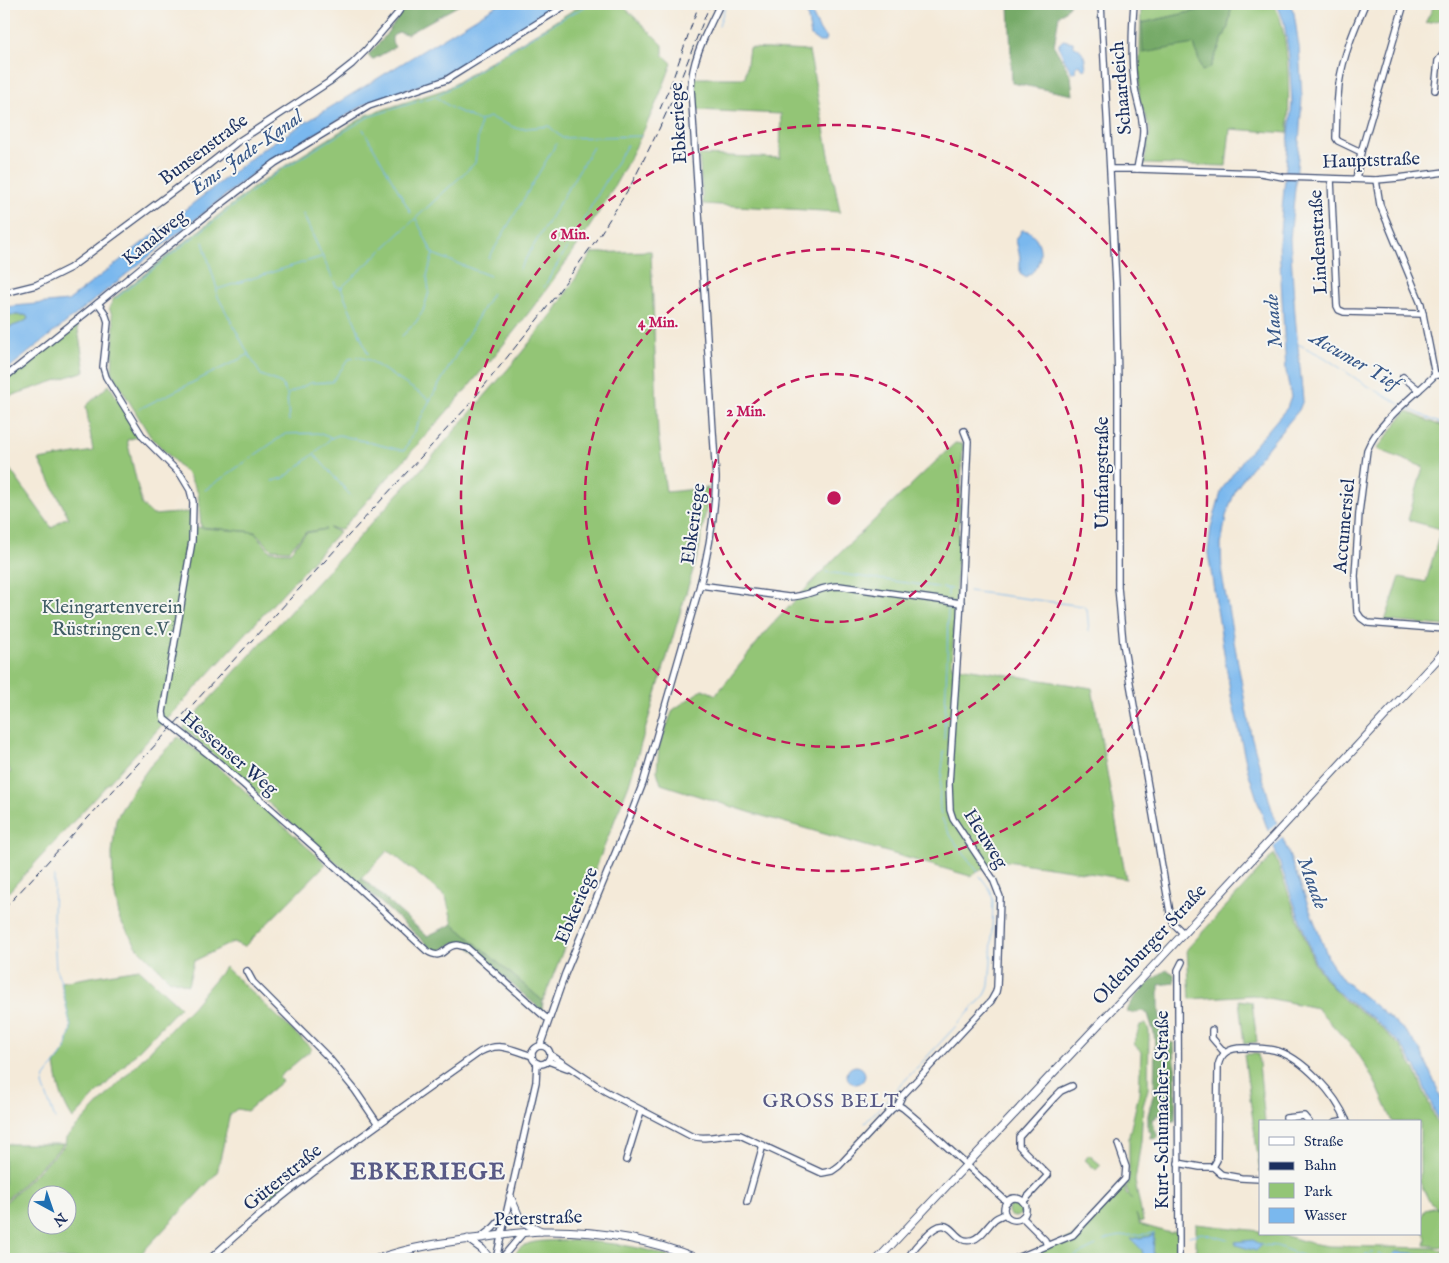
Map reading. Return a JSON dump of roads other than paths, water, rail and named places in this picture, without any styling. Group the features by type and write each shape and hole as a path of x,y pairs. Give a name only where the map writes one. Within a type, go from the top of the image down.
{"main road":[{"name":"Oldenburger Straße","path":"878,1259 1445,651"},
{"path":"510,1196 523,1222 542,1231"},
{"name":"Peterstraße","path":"377,1259 423,1246 542,1231 584,1233 644,1241 677,1250 699,1259"},
{"path":"468,1239 482,1249 490,1259"}],"street":[{"name":"Bunsenstraße","path":"4,293 36,285 70,268 203,169 236,142 329,82 366,50 404,4"},
{"name":"Kanalweg","path":"4,378 275,163 369,106 446,80 568,4"},
{"name":"Ebkeriege","path":"544,1046 549,1020 565,974 643,782 708,554 716,478 692,77 695,58 720,4"},
{"name":"Umfangstraße","path":"1101,4 1116,283 1118,587 1123,643 1171,918 1183,933"},
{"name":"Schaardeich","path":"1134,4 1132,42 1134,81 1144,133 1138,168"},
{"path":"1361,152 1338,141 1336,138 1336,109 1339,83 1345,58 1365,4"},
{"path":"1356,179 1361,152 1404,4"},
{"path":"1435,90 1438,61 1445,52"},
{"name":"Hauptstraße","path":"1111,169 1138,168 1261,173 1282,177 1376,180 1445,172"},
{"name":"Lindenstraße","path":"1331,178 1337,306 1339,310 1344,312 1423,314"},
{"path":"1376,180 1380,205 1421,304 1435,375 1445,375"},
{"name":"Hessenser Weg","path":"98,304 105,313 108,322 103,367 106,377 143,437 181,475 190,490 193,502 192,541 170,666 163,712 164,719 217,760 427,951 434,955 439,955 456,945 466,947 549,1020"},
{"name":"Accumersiel","path":"1435,375 1382,427 1370,442 1367,450 1359,513 1355,576 1356,607 1361,618 1368,623 1445,629"},
{"path":"1403,377 1419,390"},
{"name":"Heuweg","path":"898,1105 902,1096 991,1001 997,987 1000,897 993,879 953,819 950,810 949,784 961,603 968,441 964,431"},
{"path":"700,585 788,597 799,597 825,588 839,586 961,603"},
{"name":"Kurt-Schumacher-Straße","path":"1179,1259 1178,970 1182,962"},
{"path":"247,971 253,982 328,1057 355,1090 378,1124"},
{"path":"1212,1030 1212,1038 1224,1052"},
{"name":"Güterstraße","path":"210,1259 240,1231 296,1185 378,1124 486,1049 502,1046 532,1056"},
{"path":"496,1259 536,1082 545,1061 550,1051 544,1046 534,1049 532,1056 545,1061 571,1069 604,1091 696,1138 704,1139 732,1134 747,1137 819,1172 826,1173 839,1166 892,1109 898,1105 910,1113 1007,1202"},
{"name":"Güterstraße","path":"514,1049 534,1049"},
{"path":"1213,1167 1217,1160 1218,1066 1224,1052 1232,1049 1273,1050 1288,1055 1312,1073 1338,1103 1346,1120"},
{"path":"1022,1202 1048,1175 1019,1146 1019,1137 1061,1091 1072,1086"},
{"path":"626,1160 641,1111"},
{"path":"1286,1118 1304,1116 1307,1120"},
{"path":"1015,1259 1073,1235 1125,1179 1126,1167 1118,1144"},
{"path":"747,1202 763,1145"},
{"path":"1178,1163 1213,1167 1224,1175 1259,1179"},
{"path":"1016,1198 1022,1202 1026,1211 1022,1217 1013,1220 1007,1217 1004,1208 1009,1200 1016,1198"},
{"path":"480,1238 506,1214"},
{"path":"908,1259 912,1251 938,1225 950,1228 959,1236 970,1241 980,1235 996,1218 1005,1214"},
{"path":"1022,1217 1045,1240 1047,1246"},
{"path":"501,1259 523,1233"}],"water":[{"path":"499,4 560,4 443,76 369,102 266,163 4,372 4,331 28,319 24,315 4,315 4,307 68,301 264,148"},
{"path":"805,4 809,4 820,31 827,38 825,42 819,42 811,36"},
{"path":"1277,4 1290,4 1294,13 1299,47 1302,98 1290,239 1303,400 1299,410 1249,470 1236,489 1226,516 1221,545 1222,575 1251,735 1272,810 1329,960 1343,980 1406,1032 1421,1051 1445,1107 1445,1137 1416,1067 1401,1045 1374,1019 1345,999 1331,985 1315,962 1248,771 1231,696 1208,553 1211,527 1222,489 1245,457 1287,408 1291,397 1286,371 1279,243 1292,102 1289,56 1284,22"},
{"path":"1063,40 1073,42 1073,45 1082,52 1086,69 1083,70 1080,64 1075,69 1076,72 1073,73 1060,51 1059,44"},
{"path":"1022,230 1029,231 1034,236 1040,250 1037,266 1034,271 1025,277 1020,274 1020,257 1016,240"},
{"path":"852,1066 860,1066 865,1071 863,1082 852,1084 847,1079 847,1071"},
{"path":"1154,1233 1153,1259 1144,1259 1142,1250 1131,1239 1152,1236"},
{"path":"1253,1240 1262,1245 1256,1251 1236,1245 1235,1242"},
{"path":"1395,1252 1429,1254 1442,1259 1389,1258"}],"waterway":[{"path":"719,25 726,4"},
{"path":"116,298 281,170 368,117 435,96 449,89 523,42 585,7"},
{"path":"436,97 453,109 480,121 489,117 518,129 549,126 562,138 641,136"},
{"path":"341,288 475,163 480,121"},
{"path":"363,129 411,213"},
{"path":"489,258 556,144"},
{"path":"544,287 627,145"},
{"path":"519,270 593,147"},
{"path":"303,214 336,286 341,288 368,354"},
{"path":"416,219 433,254 490,276"},
{"path":"203,242 217,289 217,295 261,375 281,383 287,394 289,421"},
{"path":"402,336 416,322 423,311 429,292 427,276 433,254"},
{"path":"218,289 321,257"},
{"path":"272,481 284,478 331,438 339,435 404,451 430,400 492,293"},
{"name":"Accumer Tief","path":"1298,344 1324,357 1361,382 1400,404"},
{"path":"139,409 248,355"},
{"path":"288,394 310,383 332,382 349,359 358,357 369,360 430,400"},
{"name":"Accumer Tief","path":"1409,409 1445,426"},
{"path":"205,490 285,434 318,433 331,438"},
{"path":"315,455 351,496"},
{"path":"826,572 951,589"},
{"path":"948,590 948,596"},
{"path":"969,591 1083,606 1087,609 1089,631"},
{"path":"944,739 948,606"},
{"path":"944,751 940,794 942,818 955,842 978,872"},
{"path":"54,876 53,918 56,969 61,982 71,1028 66,1049 45,1077 43,1085 55,1119"},
{"path":"865,1123 985,995 989,985 991,962 993,901 991,891 980,876"},
{"path":"1103,1241 1121,1236 1154,1233"},
{"path":"1189,1236 1202,1233 1228,1240"},
{"path":"1262,1245 1277,1246 1311,1259"},
{"path":"1069,1259 1096,1246"},
{"path":"1358,1259 1373,1253"},
{"path":"1378,1254 1388,1257"}],"railway":[{"path":"660,109 671,84 699,4"},
{"path":"4,909 468,406 545,310 599,236 631,185 674,96 710,4"}],"district":[{"name":"GROSS BELT","path":"831,1101"},
{"name":"EBKERIEGE","path":"428,1172"}],"water label":[{"name":"Ems-Jade-Kanal","path":"247,153"},
{"name":"Maade","path":"1274,321"},
{"name":"Maade","path":"1312,883"}],"park label":[{"name":"Kleingartenverein Rüstringen e.V.","path":"112,619"}]}
